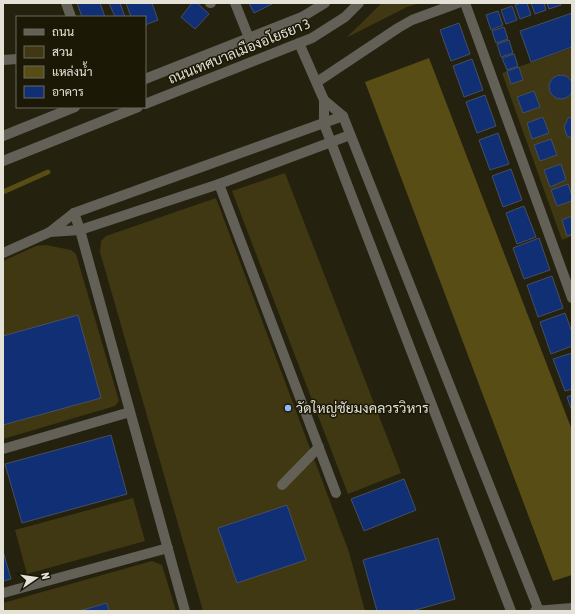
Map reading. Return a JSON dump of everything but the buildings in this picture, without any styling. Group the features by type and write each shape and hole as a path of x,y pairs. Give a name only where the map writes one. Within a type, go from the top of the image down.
{"street":[{"path":"66,3 71,16"},
{"path":"235,3 249,38"},
{"name":"ถนนเทศบาลเมืองอโยธยา 3","path":"146,79 302,17 325,3"},
{"name":"ถนนเทศบาลเมืองอโยธยา 3","path":"146,104 312,38 345,17 359,3"},
{"path":"317,82 412,20 458,3"},
{"path":"465,3 572,298"},
{"path":"299,43 324,100 324,124 511,611"},
{"path":"3,60 16,59"},
{"path":"324,100 343,116 538,611 568,609"},
{"path":"3,136 73,108"},
{"path":"3,161 136,108"},
{"path":"3,253 50,232 74,213 343,116"},
{"path":"50,232 80,230 219,184 350,135"},
{"path":"219,184 336,493"},
{"path":"74,213 80,230 185,611"},
{"path":"3,449 130,412"},
{"path":"282,485 319,447"},
{"path":"3,593 168,548"}],"green space":[{"path":"382,3 419,3 407,7 346,38"},
{"path":"572,48 572,236 562,240 502,73"},
{"path":"285,173 401,473 348,494 232,191"},
{"path":"216,198 349,552 365,611 203,611 100,252 101,241 106,236"},
{"path":"46,245 71,250 76,254 119,401 115,406 3,439 3,261 36,246"},
{"path":"133,498 145,541 27,574 15,530"},
{"path":"152,561 162,565 176,611 3,611 3,603"}],"water":[{"path":"429,58 572,430 572,575 553,581 365,82"}],"waterway":[{"path":"3,192 48,172"}],"place":[{"name":"วัดใหญ่ชัยมงคลวรวิหาร","path":"288,408"}]}
